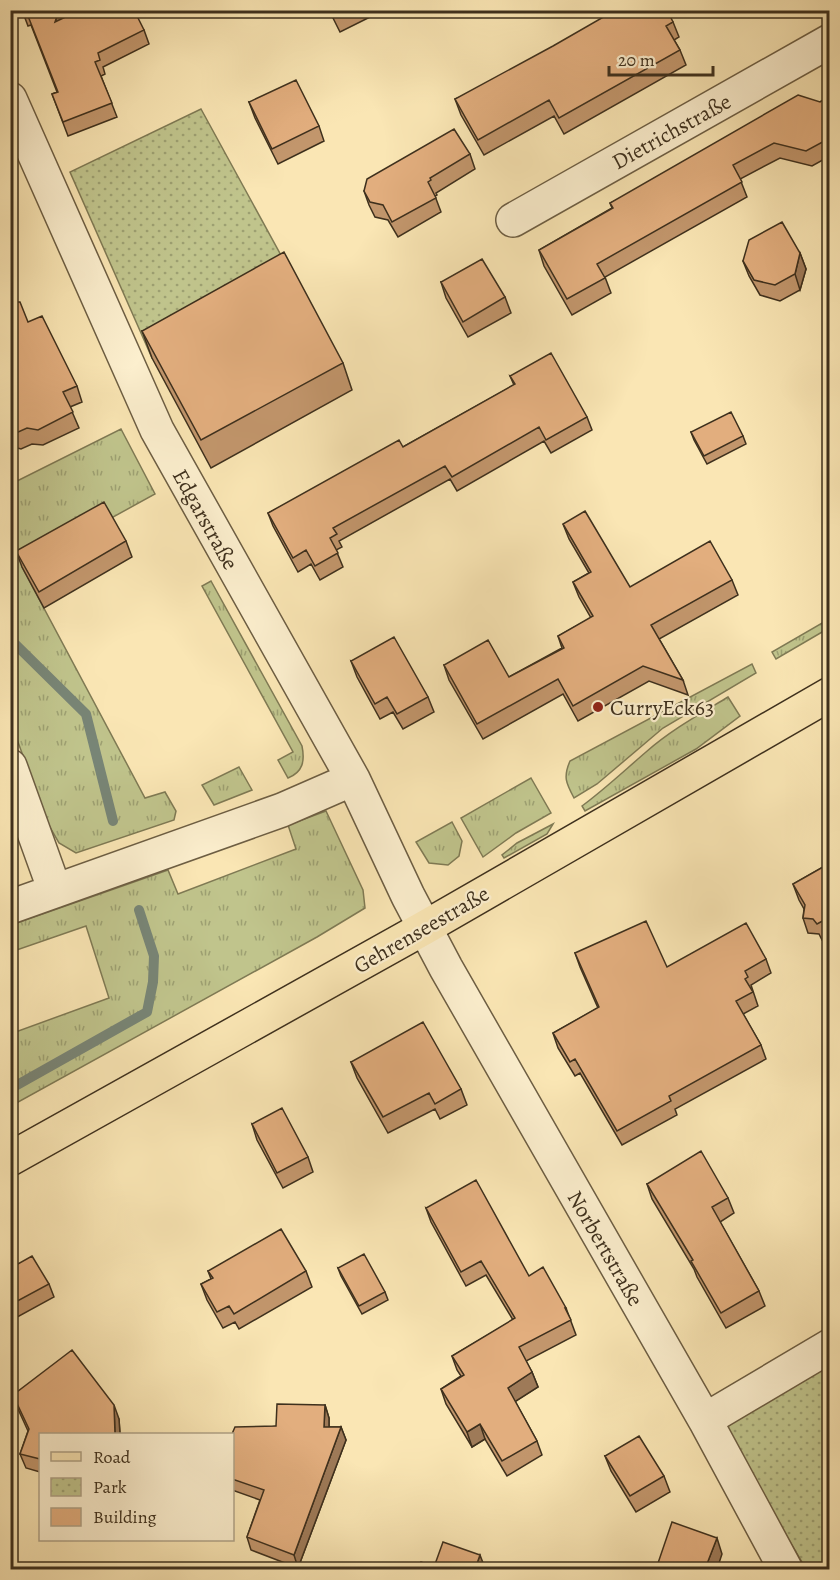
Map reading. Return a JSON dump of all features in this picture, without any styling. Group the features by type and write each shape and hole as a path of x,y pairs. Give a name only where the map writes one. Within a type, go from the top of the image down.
{"main road":[{"name":"Gehrenseestraße","path":"10,1159 424,928 830,694"}],"street":[{"name":"Dietrichstraße","path":"513,220 830,41"},
{"name":"Edgarstraße","path":"10,99 157,430 352,779 424,928"},
{"path":"10,766 55,891"},
{"path":"10,907 282,810 352,779"},
{"name":"Norbertstraße","path":"424,928 705,1420 786,1569"},
{"path":"705,1420 830,1346"}],"green space":[{"path":"201,109 294,279 152,358 70,172"},
{"path":"121,429 155,494 22,567 145,798 165,792 176,811 174,820 76,853 59,843 48,824 11,723 11,484"},
{"path":"211,581 302,746 302,765 293,776 288,778 278,760 293,752 202,586"},
{"path":"829,619 829,628 776,659 772,652"},
{"path":"752,664 756,673 663,728 597,784 574,798 566,780 570,761"},
{"path":"728,697 740,716 696,749 585,811 582,806 656,744"},
{"path":"239,767 252,790 214,805 202,785"},
{"path":"531,778 551,813 516,833 483,857 461,818"},
{"path":"326,811 363,890 365,908 317,937 11,1106 10,1034 109,998 86,926 11,952 11,925 168,870 178,894 296,849 288,825"},
{"path":"452,822 462,841 459,856 448,865 429,863 416,842"},
{"path":"553,824 547,834 504,858 502,855 517,843"},
{"path":"829,1358 829,1569 806,1569 718,1420"}],"building":[{"path":"23,10 59,10 55,22 80,10 134,10 144,30 98,53 100,60 95,62 112,103 63,122 52,94 58,92 26,11 23,12"},
{"path":"332,10 345,10 334,16"},
{"path":"608,10 667,10 673,22 666,26 680,50 559,118 549,100 478,140 455,99 607,15 605,12"},
{"path":"296,80 319,126 272,149 249,102"},
{"path":"798,95 820,102 830,96 830,138 806,151 774,143 733,165 742,182 597,264 605,278 567,299 539,250 613,208 610,203"},
{"path":"454,129 470,154 430,178 428,182 436,198 392,222 383,205 370,202 364,191 367,179"},
{"path":"782,222 800,253 795,274 775,285 754,280 743,261 749,240"},
{"path":"284,252 343,363 201,440 142,331"},
{"path":"482,259 505,297 463,322 441,282"},
{"path":"10,298 12,302 20,302 28,322 42,316 77,386 63,392 73,412 38,430 27,428 16,433 10,432"},
{"path":"551,353 587,417 546,440 539,427 452,477 445,466 333,528 337,534 330,538 338,553 315,566 306,550 293,558 268,513 399,440 403,447 515,384 510,376"},
{"path":"731,412 743,436 704,456 691,432"},
{"path":"830,483 830,494 825,486"},
{"path":"104,502 126,541 39,592 16,551"},
{"path":"585,511 630,587 710,541 732,580 651,625 683,680 643,666 573,706 558,679 477,724 444,665 488,640 509,677 564,648 558,636 593,616 573,582 591,572 563,524"},
{"path":"394,637 428,697 397,714 387,697 375,704 351,661"},
{"path":"830,863 830,917 817,924 813,919 803,918 805,905 793,884"},
{"path":"646,921 667,967 746,923 766,959 745,971 748,977 745,979 753,992 736,1001 761,1045 669,1096 671,1101 617,1131 575,1059 570,1062 553,1033 599,1007 575,953"},
{"path":"423,1022 461,1089 435,1104 429,1093 383,1117 351,1062"},
{"path":"282,1108 308,1157 277,1173 252,1124"},
{"path":"701,1151 728,1198 712,1207 759,1291 721,1313 691,1261 693,1260 647,1184"},
{"path":"476,1180 529,1276 543,1267 571,1320 519,1347 532,1372 508,1388 537,1441 502,1461 480,1424 467,1432 441,1389 464,1375 452,1356 515,1318 481,1261 461,1272 426,1208"},
{"path":"281,1229 306,1271 234,1314 229,1306 217,1312 201,1284 213,1278 208,1271"},
{"path":"364,1254 385,1292 359,1306 338,1268"},
{"path":"32,1256 49,1284 10,1305 10,1260 15,1258 18,1264"},
{"path":"72,1350 114,1405 115,1433 39,1433 39,1459 20,1454 29,1429 13,1395"},
{"path":"277,1404 325,1405 324,1427 341,1427 294,1555 247,1537 264,1490 234,1480 232,1433 235,1427 276,1426"},
{"path":"639,1436 664,1476 630,1496 605,1456"},
{"path":"672,1522 717,1538 705,1569 656,1569"},
{"path":"443,1542 480,1555 475,1569 418,1569 421,1562 434,1567"}],"waterway":[{"path":"10,639 86,714 113,821"},
{"path":"10,1089 147,1012 153,982 154,956 139,910"}],"place":[{"name":"CurryEck63","path":"598,707"}]}
